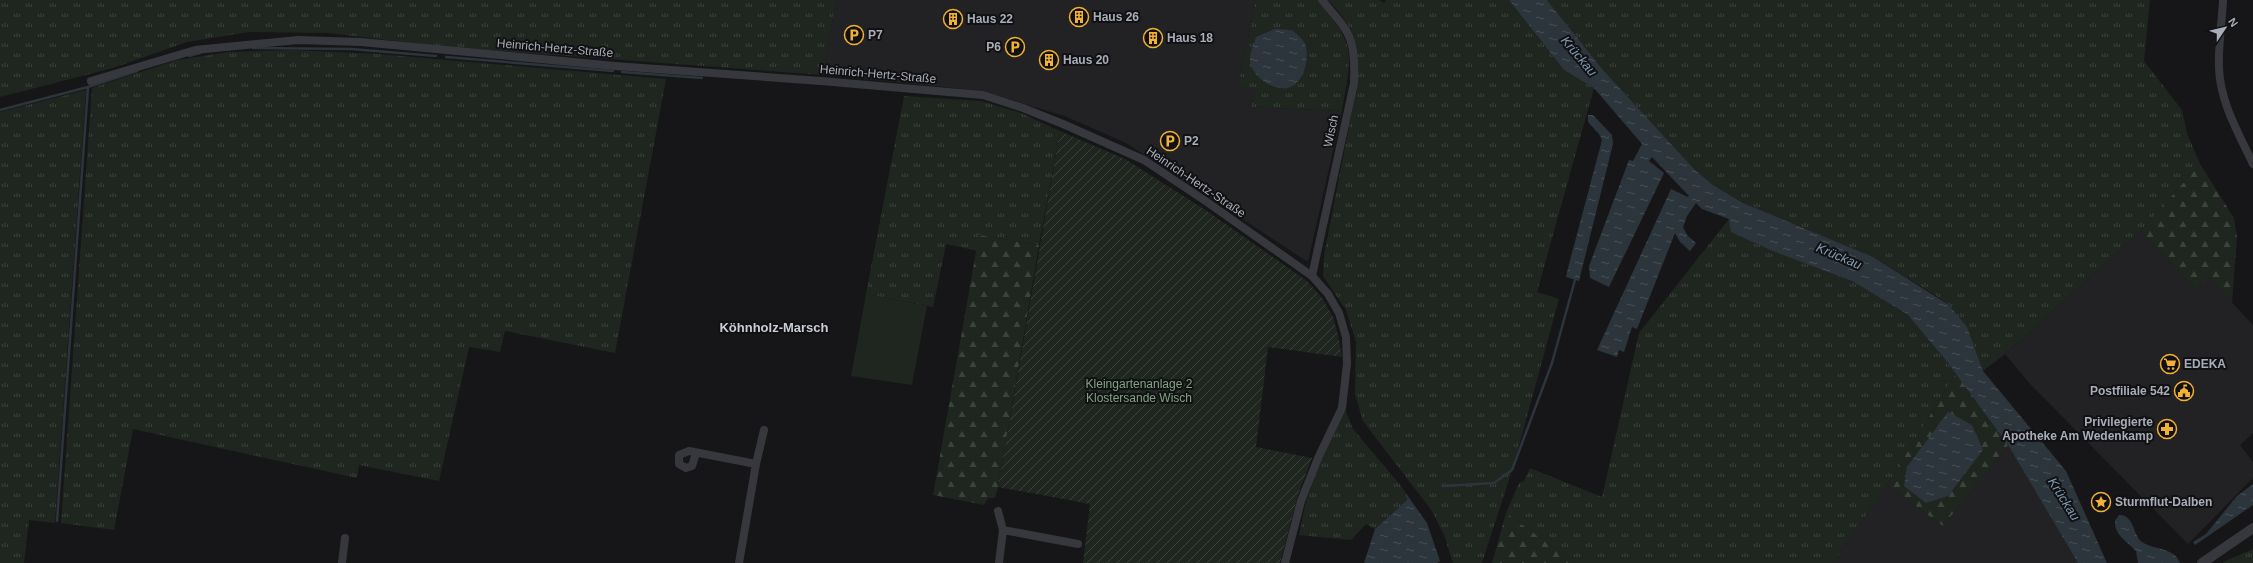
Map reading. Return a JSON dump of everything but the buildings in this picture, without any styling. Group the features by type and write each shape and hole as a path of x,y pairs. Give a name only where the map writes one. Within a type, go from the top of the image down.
{"street":[{"name":"Wisch","path":"1312,276 1354,83 1355,66 1353,46 1348,30 1322,0"},
{"path":"2223,0 2218,69 2224,97 2232,119 2253,164"},
{"name":"Heinrich-Hertz-Straße","path":"91,81 195,50 298,40 361,42 615,66 821,81 982,95 1023,108 1063,124 1144,160 1312,276 1328,294 1339,314 1346,337 1347,364 1342,408 1319,456 1301,501 1286,563"},
{"path":"739,563 756,464 764,430"},
{"path":"696,453 756,464"},
{"path":"998,511 1003,530 999,563"},
{"path":"2202,563 2253,528"},
{"path":"1003,530 1078,544"},
{"path":"342,563 345,538"}],"shaded area":[{"path":"836,0 1256,0 1238,86 1255,90 1251,107 1342,111 1308,262 1126,143 1067,117 983,91 823,75"},
{"path":"2141,231 2196,290 2209,278 2253,325 2253,433 2240,445 2253,462 2253,478 2188,544 2030,384 2005,354"},
{"path":"2008,445 2078,563 1833,563 1887,485 1943,526"}],"green space":[{"path":"0,0 836,0 823,75 447,47 328,33 249,32 187,42 113,68 0,97"},
{"path":"1256,0 1317,0 1330,16 1345,40 1348,51 1348,76 1342,111 1251,107 1255,90 1238,86"},
{"path":"1328,0 1379,0 1384,3 1386,0 1509,0 1564,70 1594,88 1537,292 1559,299 1514,464 1482,563 1453,563 1444,535 1432,511 1363,421 1355,394 1356,342 1346,310 1323,276 1324,255 1358,80 1357,56 1356,46 1349,28 1344,19"},
{"path":"1547,0 2150,0 2144,61 2182,110 2187,133 2200,164 2141,231 2005,354 1983,371 1967,327 1949,305 1935,295 1873,257 1743,203 1713,185 1695,170 1603,70"},
{"path":"293,50 379,54 666,79 615,353 505,331 500,352 469,347 439,481 359,465 357,478 133,429 114,530 61,523 92,88 177,60 229,52"},
{"path":"86,90 55,523 29,520 24,563 0,563 0,112"},
{"path":"904,96 981,101 1021,113 1060,131 1039,245 980,235 978,251 946,244 933,307 866,294"},
{"name":"Kleingartenanlage 2 Klostersande Wisch","path":"1060,131 1125,159 1207,211 1307,281 1322,298 1333,317 1342,357 1268,347 1256,447 1312,458 1298,495 1280,563 1083,563 1090,504 998,487"},
{"path":"2200,164 2234,218 2237,237 2232,303 2209,278 2196,290 2141,231"},
{"path":"1729,219 1775,252 1852,281 1907,314 1956,373 1887,485 1833,563 1575,563 1506,513 1519,483 1524,481 1530,468 1602,497 1639,333"},
{"path":"979,235 1039,245 998,487 995,498 988,498 984,505 933,495"},
{"path":"866,294 927,306 912,385 851,376"},
{"path":"1956,373 2008,445 1943,526 1887,485"},
{"path":"1343,404 1353,429 1402,487 1407,495 1407,500 1375,529 1366,524 1351,540 1299,535 1306,501"},
{"path":"1506,513 1575,563 1492,563"},
{"path":"2253,549 2253,563 2223,563 2223,562"}],"water":[{"name":"Krückau","path":"1509,0 1547,0 1603,70 1695,170 1713,185 1743,203 1873,257 1949,305 1967,327 1983,371 2066,471 2107,563 2078,563 2008,445 1948,363 1907,314 1852,281 1775,252 1731,232 1729,219 1702,209 1696,203 1687,216 1683,227 1687,235 1696,243 1690,251 1680,242 1675,233 1637,329 1632,327 1624,352 1619,350 1617,357 1597,350 1671,189 1688,197 1689,196 1652,157 1649,161 1664,173 1609,287 1590,278 1589,266 1629,160 1633,161 1642,144 1594,88 1564,70"},
{"path":"1275,29 1292,30 1303,40 1305,44 1307,56 1304,70 1298,82 1287,88 1274,87 1262,80 1253,70 1251,64 1250,58 1256,37"},
{"path":"1588,115 1593,115 1612,135 1613,144 1579,281 1566,277 1602,140 1599,134 1588,122"},
{"path":"1948,412 1972,425 1983,450 1948,496 1926,503 1904,486 1907,467"},
{"path":"2253,484 2253,505 2195,545 2193,542 2206,534 2237,496"},
{"path":"1407,495 1427,523 1440,561 1437,563 1364,563 1375,529 1407,500"},
{"path":"2119,515 2128,518 2142,542 2147,545 2169,551 2180,563 2138,563 2136,551 2122,538 2115,526 2115,521"}],"waterway":[{"path":"253,48 351,49 436,56"},
{"path":"189,56 200,53"},
{"path":"446,57 613,71"},
{"path":"0,110 88,87 137,71"},
{"path":"622,72 702,78"},
{"path":"57,521 88,87"},
{"path":"1444,486 1494,483 1512,470 1552,363 1575,280"}],"place":[{"name":"Haus 26","path":"1079,17"},
{"name":"Haus 22","path":"953,19"},
{"name":"P7","path":"854,35"},
{"name":"Haus 18","path":"1153,38"},
{"name":"P6","path":"1015,47"},
{"name":"Haus 20","path":"1049,60"},
{"name":"P2","path":"1170,141"},
{"name":"EDEKA","path":"2170,364"},
{"name":"Postfiliale 542","path":"2184,391"},
{"name":"Privilegierte Apotheke Am Wedenkamp","path":"2167,429"},
{"name":"Sturmflut-Dalben","path":"2101,502"}],"district":[{"name":"Köhnholz-Marsch","path":"774,327"}]}
